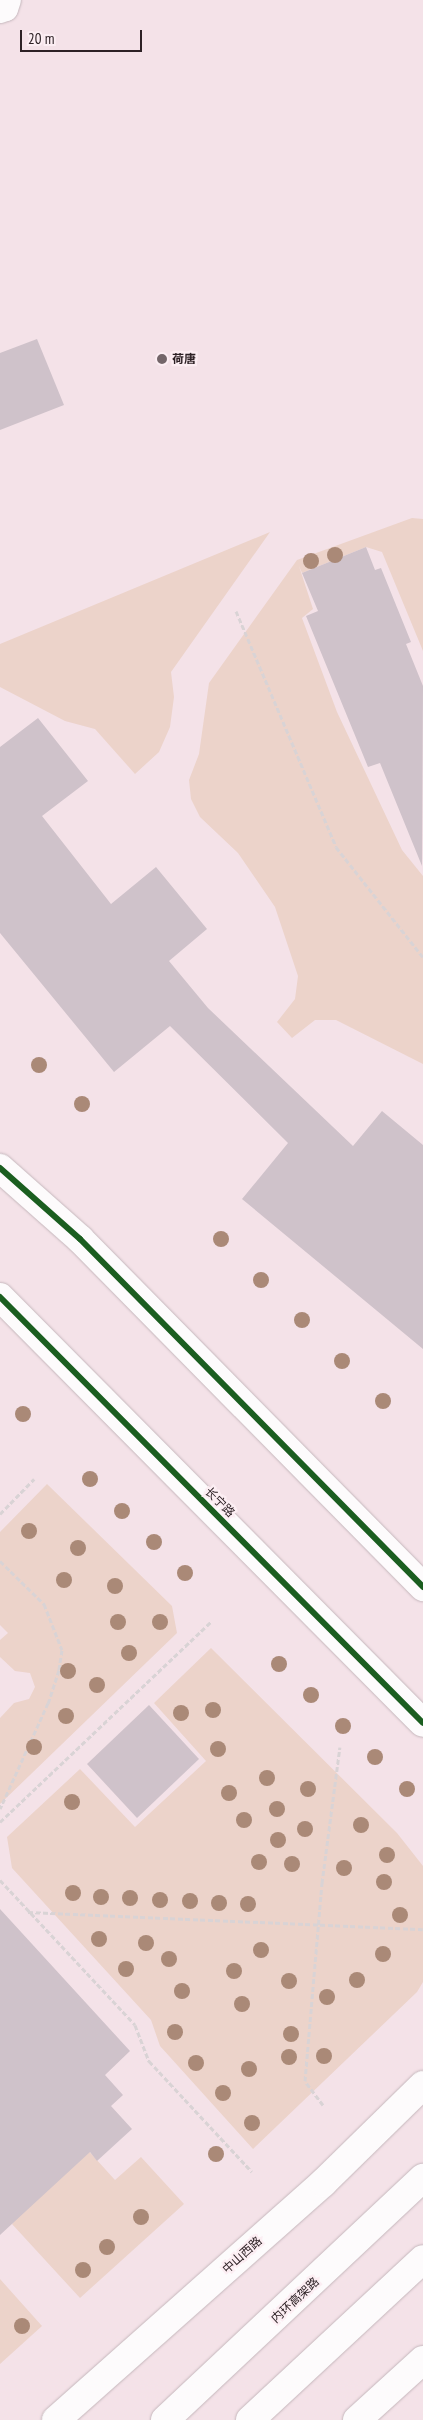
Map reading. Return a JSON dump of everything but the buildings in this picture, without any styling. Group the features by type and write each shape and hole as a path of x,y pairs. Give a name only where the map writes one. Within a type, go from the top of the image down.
{"main road":[{"path":"0,1168 80,1239 423,1587"},
{"name":"长宁路","path":"0,1297 423,1723"},
{"name":"中山西路","path":"56,2420 323,2183 423,2085"},
{"name":"内环高架路","path":"165,2420 423,2178"},
{"path":"250,2420 423,2259"},
{"path":"357,2420 423,2360"}],"lane":[{"path":"0,11 6,9 9,0"}],"path":[{"path":"236,611 336,847 423,957"},
{"path":"0,1514 34,1479"},
{"path":"0,1561 44,1604 62,1650 60,1670 48,1703 0,1809"},
{"path":"0,1822 211,1622"},
{"path":"323,2105 305,2081 340,1747"},
{"path":"0,1880 135,2025 149,2061 252,2172"},
{"path":"28,1912 423,1929"}],"shaded area":[{"path":"412,518 423,519 423,651 382,552 366,547 302,573 299,566 313,609 302,618 337,712 402,850 423,876 423,1064 336,1020 315,1020 292,1038 277,1022 295,999 298,976 275,907 238,853 200,817 191,799 189,780 199,754 209,683 297,560"},
{"path":"270,532 171,672 174,697 170,727 159,752 135,774 95,729 65,721 0,687 0,644"},
{"path":"47,1484 172,1606 177,1633 0,1804 0,1718 14,1703 29,1699 35,1687 30,1673 15,1671 0,1657 0,1640 8,1633 0,1625 0,1532"},
{"path":"211,1648 397,1833 423,1866 423,1982 417,1992 253,2149 160,2046 151,2020 12,1868 7,1837 80,1769 135,1827 206,1761 154,1703"},
{"path":"76,2137 115,2180 141,2157 184,2204 80,2298 12,2224"},
{"path":"0,2279 42,2326 0,2364"}],"cycle path":[{"path":"0,1168 80,1239 423,1587"},
{"path":"0,1297 423,1723"}],"place":[{"name":"荷唐","path":"162,359"}]}
